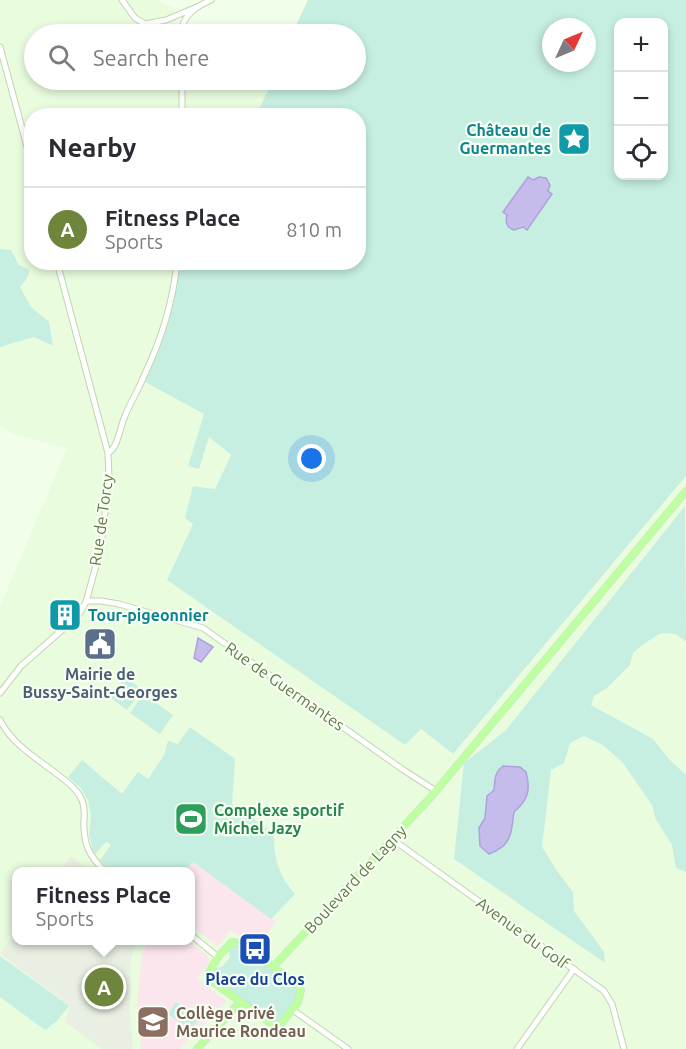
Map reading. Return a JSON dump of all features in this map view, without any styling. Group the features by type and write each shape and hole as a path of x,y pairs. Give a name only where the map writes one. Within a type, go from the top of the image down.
{"main road":[{"name":"Boulevard de Lagny","path":"273,967 436,791 686,491"},
{"path":"236,942 273,967 301,990 301,996 293,1010 281,1024 275,1025 240,1002 209,977 209,972 218,957 230,944 236,942"},
{"path":"197,1049 240,1002"}],"street":[{"path":"122,0 135,18 145,24 166,20 211,0"},
{"path":"184,24 196,7"},
{"path":"0,47 24,136"},
{"path":"182,90 182,108"},
{"name":"Rue de Torcy","path":"59,270 108,453 109,478 101,547 86,601"},
{"path":"108,453 114,449 124,418 144,377 166,317 175,270"},
{"path":"0,693 21,666 78,616 86,601"},
{"name":"Rue de Guermantes","path":"86,601 119,604 196,626 210,633 436,791"},
{"path":"0,720 16,742 71,785 80,795 84,803 86,846 90,855 101,867"},
{"name":"Avenue du Golf","path":"392,838 595,983 612,1004 624,1049"},
{"path":"195,938 218,957"},
{"path":"517,1049 574,969"},
{"path":"293,1010 348,1049"}],"shaded area":[{"path":"0,0 157,0 174,8 178,24 24,24 24,90 268,90 259,108 24,108 24,270 175,270 170,317 145,382 204,414 189,466 199,469 209,437 231,455 215,489 193,486 193,524 167,580 405,745 421,729 453,754 686,476 686,1049 0,1049 0,607 67,448 14,434 0,426 0,347 34,337 53,345 49,322 31,307 19,287 26,280 11,250 0,249"},
{"path":"308,0 686,0 686,476 453,754 421,729 405,745 167,580 193,524 185,518 193,486 215,489 231,455 209,437 199,469 188,466 204,414 145,382 170,317 175,270 366,270 366,108 259,108 268,90 366,90 366,24 297,24"},
{"path":"528,177 533,180 539,177 546,178 550,185 548,191 552,194 527,230 523,227 514,230 508,226 507,215 503,212"},
{"path":"0,249 11,250 19,265 24,267 24,270 30,270 20,287 31,307 49,322 53,346 34,337 0,347"},
{"path":"685,506 686,641 675,634 661,633 642,645 633,653 630,665 607,688 594,696 591,705 653,739 686,775 686,872 676,868 672,845 655,818 652,805 623,763 603,745 584,736 570,743 564,763 551,770 542,847 573,892 574,911 604,952 605,963 454,859 464,763 506,730"},
{"path":"198,638 213,647 201,662 194,658"},
{"path":"126,677 142,690 127,710 110,697"},
{"path":"143,694 173,715 160,734 130,713"},
{"name":"Complexe sportif Michel Jazy","path":"190,727 235,759 232,804 274,833 278,866 285,881 295,894 271,919 193,862 188,867 107,867 100,860 111,845 106,842 94,855 89,835 91,815 88,800 80,787 68,777 82,760 122,794 138,772 148,779 164,755 168,741 178,744"},
{"path":"503,766 520,767 526,772 528,789 525,799 514,812 507,842 489,854 480,846 479,828 485,818 487,796 494,790 496,774"},
{"path":"71,856 86,867 63,867"},
{"path":"192,861 276,922 257,948 230,930 218,947 195,928 195,867 188,867"},
{"path":"12,937 12,945 136,945 131,958 130,1015 133,1049 102,1049 65,1022 70,1006 0,954"},
{"path":"148,945 194,945 207,955 209,962 197,979 226,1001 180,1049 141,1049 137,1006 142,952"},
{"path":"235,945 241,946 296,986 299,996 282,1020 274,1022 212,977 212,968 222,967 230,957 228,948"},
{"path":"0,956 69,1006 57,1021 45,1030 0,997"},
{"path":"176,1002 199,1018 191,1030 168,1014"}],"place":[{"name":"Château de Guermantes","path":"574,139"},
{"name":"Tour-pigeonnier","path":"65,615"},
{"name":"Mairie de Bussy-Saint-Georges","path":"100,644"},
{"name":"Complexe sportif Michel Jazy","path":"191,819"},
{"name":"Place du Clos","path":"255,949"},
{"name":"Fitness Place","path":"104,987"},
{"name":"Collège privé Maurice Rondeau","path":"153,1022"}]}
